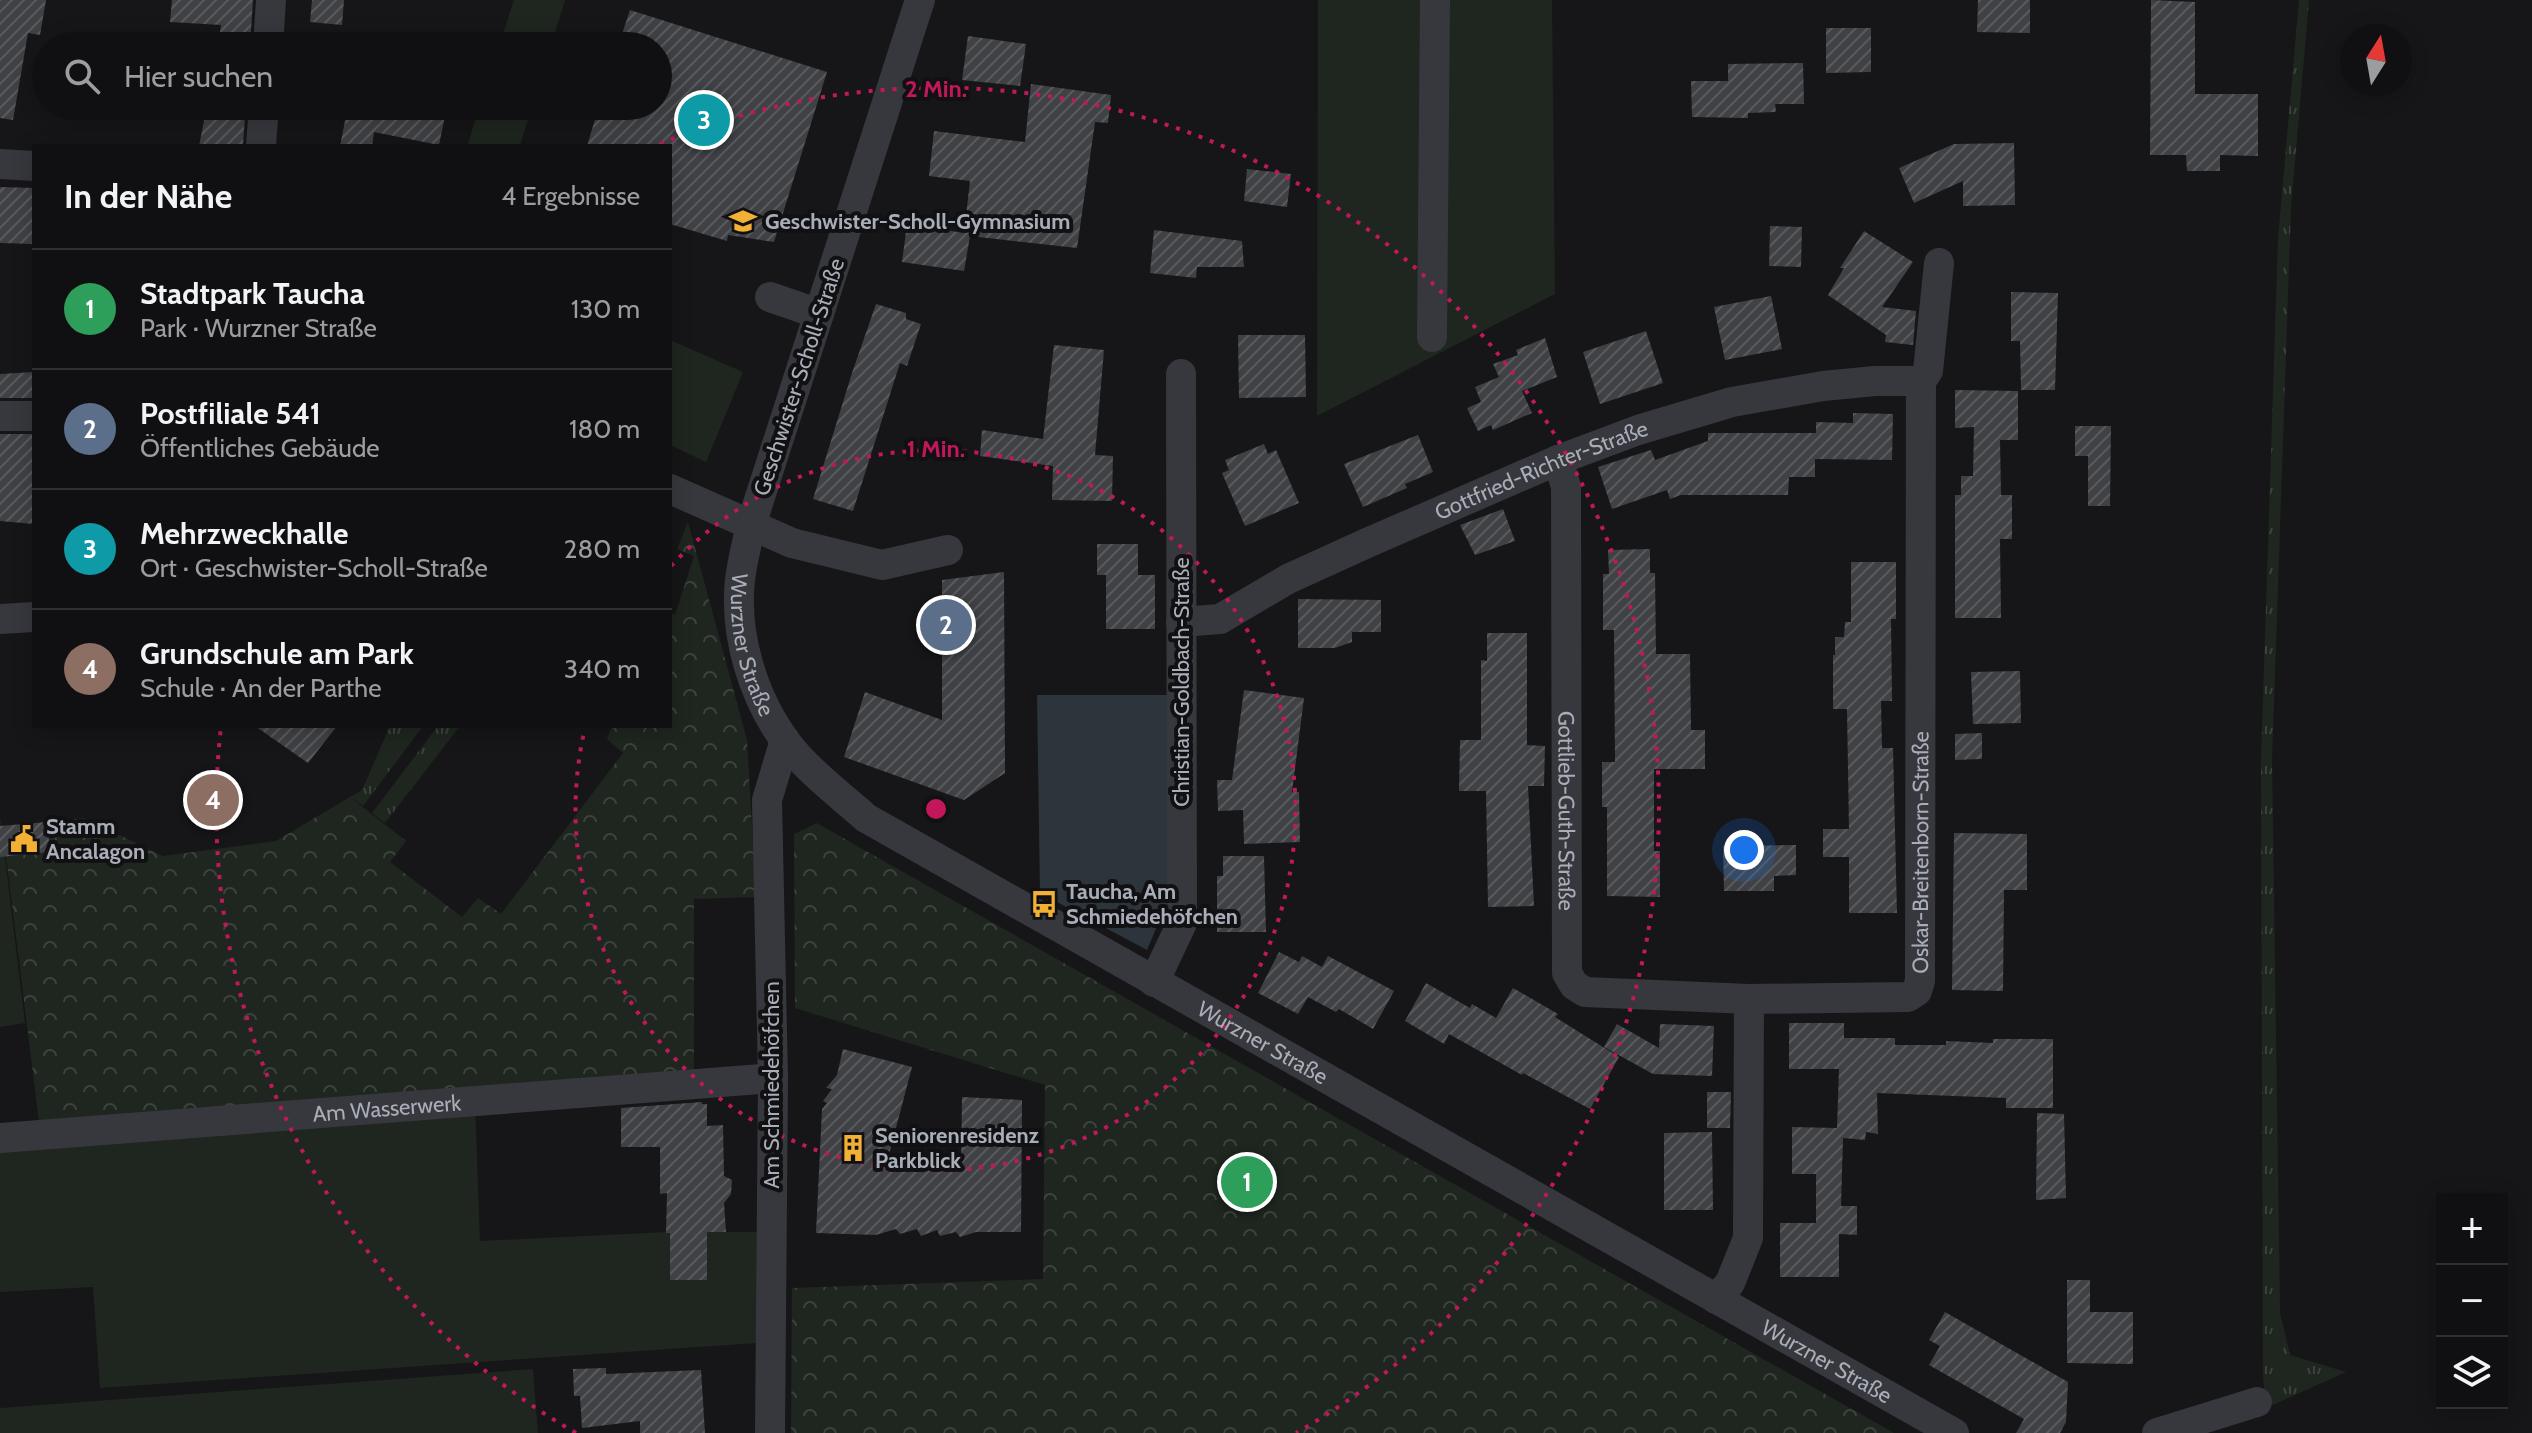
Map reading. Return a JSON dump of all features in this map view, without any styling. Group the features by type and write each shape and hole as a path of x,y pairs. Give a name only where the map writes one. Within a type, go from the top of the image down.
{"street":[{"path":"269,32 271,0"},
{"name":"Geschwister-Scholl-Straße","path":"751,525 920,0"},
{"path":"1432,337 1435,0"},
{"path":"261,144 263,120"},
{"path":"0,164 32,166"},
{"path":"1921,381 1928,371 1939,263"},
{"path":"770,297 819,314"},
{"name":"Christian-Goldbach-Straße","path":"1154,982 1182,923 1181,374"},
{"name":"Gottfried-Richter-Straße","path":"1181,622 1220,619 1288,579 1558,460 1638,430 1732,402 1823,386 1921,381"},
{"name":"Oskar-Breitenborn-Straße","path":"1749,999 1908,997 1917,991 1920,981 1921,381"},
{"path":"0,416 32,416"},
{"name":"Gottlieb-Guth-Straße","path":"1558,460 1566,487 1567,973 1574,985 1585,992 1749,999"},
{"path":"672,490 792,543 882,565 948,550"},
{"name":"Wurzner Straße","path":"751,525 740,580 740,638 759,691 785,740 807,765 866,818 1954,1433"},
{"path":"0,619 32,617"},
{"name":"Am Schmiedehöfchen","path":"770,1433 773,1078 767,800 785,740"},
{"path":"1716,1299 1730,1283 1748,1238 1749,999"},
{"name":"Am Wasserwerk","path":"0,1138 773,1078"},
{"path":"2157,1433 2257,1402"}],"green space":[{"path":"514,0 565,0 555,32 504,32"},
{"path":"1318,0 1552,0 1555,294 1317,416"},
{"path":"2299,0 2309,0 2291,207 2272,760 2280,1313 2290,1355 2346,1372 2266,1408 2263,1375 2261,760 2278,239"},
{"path":"475,120 528,120 521,144 468,144"},
{"path":"672,341 743,372 706,462 672,446"},
{"path":"688,522 747,740 756,897 694,899 694,1073 39,1121 6,856 49,852 47,822 84,818 163,856 276,841 350,797 406,841 390,862 462,917 478,898 501,914 623,753 607,739 611,728 672,728 672,614 675,615 694,556 677,549"},
{"path":"389,728 422,728 363,806 350,797 362,790"},
{"path":"436,728 458,728 385,823 372,813"},
{"path":"0,816 25,1023 0,1027"},
{"path":"817,823 1894,1433 791,1433 792,1288 1043,1279 1045,1085 795,1008 794,834"},
{"path":"475,1107 480,1241 668,1232 760,1232 757,1343 100,1388 93,1287 0,1292 0,1144"},
{"path":"533,1369 538,1433 0,1433 0,1408"}],"shaded area":[{"path":"1037,695 1170,695 1171,922 1160,919 1147,950 1040,893"}],"building":[{"path":"0,0 46,0 41,32 28,33 13,120 0,118"},
{"path":"172,0 253,0 251,32 220,32 221,25 170,22"},
{"path":"312,0 344,0 342,25 310,22"},
{"path":"1978,0 2030,0 2030,33 1977,32"},
{"path":"2151,0 2195,2 2195,94 2258,94 2258,156 2220,155 2220,171 2187,171 2186,155 2150,155"},
{"path":"630,10 827,72 774,242 728,235 727,241 672,225 672,144 588,144 595,120 672,120 672,32 623,32"},
{"path":"1826,28 1871,28 1871,72 1826,73"},
{"path":"968,36 1026,44 1020,86 962,80"},
{"path":"1803,63 1804,104 1775,104 1776,112 1748,113 1748,118 1692,117 1691,81 1728,81 1728,64"},
{"path":"1031,84 1111,95 1108,123 1095,122 1077,248 970,236 964,271 902,262 907,224 964,233 970,181 929,176 934,131 1025,142"},
{"path":"204,120 245,120 243,144 199,144"},
{"path":"345,120 444,120 439,144 374,132 372,144 340,144"},
{"path":"2014,143 2015,205 1963,206 1963,181 1914,203 1899,168 1954,144"},
{"path":"1247,169 1291,174 1287,207 1244,201"},
{"path":"0,187 32,188 32,244 0,243"},
{"path":"1770,226 1802,227 1801,267 1769,266"},
{"path":"1154,230 1242,241 1244,267 1197,267 1196,278 1150,273"},
{"path":"1864,231 1913,262 1882,307 1916,311 1913,345 1885,342 1886,335 1828,295 1844,268 1840,268"},
{"path":"2011,292 2058,293 2055,390 2021,390 2020,341 2011,341"},
{"path":"1771,296 1782,349 1725,360 1714,307"},
{"path":"876,304 906,313 906,319 921,324 907,366 900,363 853,511 813,499"},
{"path":"1646,331 1663,383 1600,404 1583,352"},
{"path":"1238,335 1305,335 1306,397 1239,398"},
{"path":"1545,338 1557,377 1522,391 1532,413 1493,430 1491,425 1478,431 1467,408 1481,402 1475,387 1499,377 1493,364 1518,355 1516,350"},
{"path":"1054,345 1104,350 1095,455 1113,456 1112,501 1052,500 1053,466 980,456 982,430 1043,439"},
{"path":"32,372 32,398 0,398 0,374"},
{"path":"1955,390 2018,391 2018,440 2000,440 2001,495 2012,495 2012,539 2000,539 2001,618 1955,618 1955,495 1961,495 1961,476 1973,476 1974,427 1955,428"},
{"path":"1853,413 1893,414 1892,460 1815,459 1815,477 1789,477 1788,495 1681,495 1670,499 1667,490 1612,509 1598,467 1651,450 1655,460 1708,441 1708,433 1816,433 1816,422 1853,423"},
{"path":"2075,426 2111,426 2110,506 2088,506 2088,456 2075,456"},
{"path":"0,434 32,434 32,524 0,521"},
{"path":"1418,435 1433,472 1405,484 1407,488 1363,507 1344,464"},
{"path":"1264,444 1268,454 1276,450 1299,503 1245,526 1222,473 1229,470 1225,460"},
{"path":"1503,509 1515,541 1475,555 1460,525"},
{"path":"1097,544 1138,544 1138,575 1155,575 1155,629 1106,629 1106,575 1097,575"},
{"path":"1650,549 1650,573 1655,573 1656,654 1690,654 1691,730 1705,730 1705,769 1654,769 1654,851 1660,851 1660,897 1607,896 1607,807 1602,807 1602,762 1615,762 1614,630 1603,630 1603,574 1609,574 1608,550"},
{"path":"1851,562 1896,562 1896,619 1891,619 1892,701 1881,701 1882,748 1893,748 1897,913 1849,913 1849,857 1823,857 1823,829 1849,829 1847,709 1833,709 1833,655 1835,637 1844,637 1845,622 1851,622"},
{"path":"1004,572 1005,773 964,800 844,757 865,692 942,720 942,580"},
{"path":"1298,599 1381,600 1381,632 1352,632 1352,642 1335,648 1298,648"},
{"path":"1487,633 1527,633 1527,745 1545,746 1544,786 1528,786 1534,906 1488,907 1486,791 1459,791 1460,740 1481,740 1481,660 1487,661"},
{"path":"2020,671 2021,723 1973,724 1971,672"},
{"path":"1244,690 1304,698 1292,792 1299,792 1300,842 1244,844 1243,810 1218,811 1217,780 1232,780"},
{"path":"258,728 335,728 308,763"},
{"path":"1982,733 1982,759 1955,760 1955,734"},
{"name":"Stamm Ancalagon","path":"47,822 50,852 0,857 0,826"},
{"path":"1954,833 2027,834 2027,890 2004,890 2003,991 1952,990"},
{"path":"1796,845 1796,875 1774,876 1774,891 1724,891 1723,846"},
{"path":"1223,856 1264,856 1266,932 1217,932 1217,876 1223,876"},
{"path":"1279,952 1299,962 1302,956 1322,967 1328,956 1394,991 1373,1029 1339,1009 1336,1012 1308,997 1298,1014 1258,993"},
{"path":"1426,983 1470,1008 1472,1004 1496,1018 1513,988 1558,1014 1555,1017 1619,1057 1590,1109 1449,1034 1444,1044 1405,1021"},
{"path":"1789,1023 1844,1023 1844,1038 1895,1038 1895,1045 2053,1039 2053,1108 2006,1108 2006,1098 1877,1093 1878,1134 1866,1132 1865,1140 1843,1138 1841,1206 1857,1206 1857,1235 1839,1234 1839,1277 1780,1277 1780,1223 1816,1223 1816,1174 1792,1174 1792,1127 1837,1128 1839,1069 1789,1069"},
{"path":"1617,1024 1659,1048 1660,1024 1714,1026 1712,1076 1653,1074 1604,1047"},
{"name":"Seniorenresidenz Parkblick","path":"843,1049 912,1067 887,1162 961,1168 962,1097 1022,1100 1021,1232 976,1232 960,1237 956,1232 940,1236 937,1230 921,1236 917,1229 900,1234 896,1229 876,1235 816,1233 822,1109 827,1103 823,1101 832,1089 826,1088 837,1075"},
{"path":"1707,1092 1731,1092 1730,1128 1707,1128"},
{"path":"707,1104 707,1126 723,1125 724,1176 732,1180 731,1194 724,1203 726,1232 707,1232 707,1280 670,1280 667,1193 660,1194 660,1147 621,1147 621,1108"},
{"path":"2037,1113 2064,1114 2066,1198 2036,1200"},
{"path":"1712,1132 1713,1210 1664,1210 1664,1133"},
{"path":"2067,1280 2090,1280 2090,1312 2133,1312 2133,1364 2067,1363"},
{"path":"1945,1312 2068,1382 2066,1422 2060,1433 2016,1433 2024,1419 1929,1365 1940,1346 1929,1340"},
{"path":"606,1368 606,1374 701,1370 705,1433 640,1433 640,1421 582,1428 580,1396 574,1396 573,1369"}],"place":[{"name":"Mehrzweckhalle","path":"704,120"},
{"name":"Geschwister-Scholl-Gymnasium","path":"743,221"},
{"name":"Postfiliale 541","path":"946,625"},
{"name":"Grundschule am Park","path":"213,800"},
{"name":"Stamm Ancalagon","path":"24,839"},
{"name":"Taucha, Am Schmiedehöfchen","path":"1044,904"},
{"name":"Seniorenresidenz Parkblick","path":"853,1148"},
{"name":"Stadtpark Taucha","path":"1247,1182"}]}
